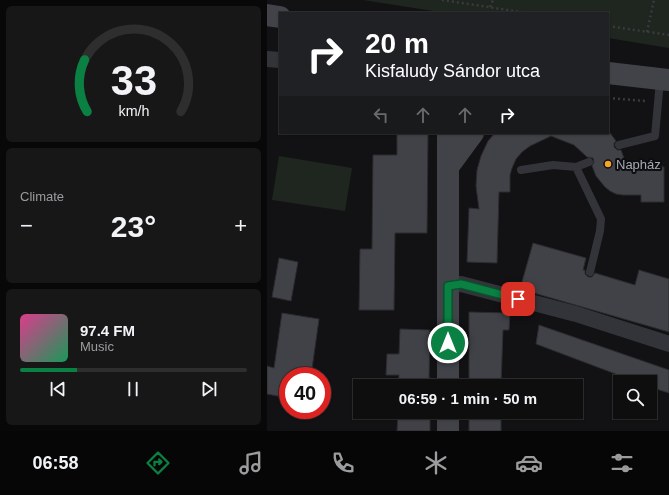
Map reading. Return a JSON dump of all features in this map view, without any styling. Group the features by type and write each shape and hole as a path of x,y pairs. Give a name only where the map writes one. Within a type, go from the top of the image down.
{"street":[{"path":"267,15 279,17"},
{"path":"267,59 279,60"},
{"path":"609,73 665,80"},
{"path":"448,134 448,379"},
{"path":"448,167 472,134"},
{"path":"448,286 461,284 577,310 669,344"},
{"path":"448,419 448,431"}],"lane":[{"path":"619,145 655,136 659,102 665,80"},
{"path":"521,170 553,165 576,167 589,162"},
{"path":"576,167 601,219 600,231 591,272"}],"path":[{"path":"442,0 521,12"},
{"path":"491,7 493,0"},
{"path":"647,32 654,0"},
{"path":"609,26 669,35"},
{"path":"609,98 659,102"}],"shaded area":[{"path":"363,0 669,0 669,48 609,38 609,12 440,12"},
{"path":"279,156 352,168 345,211 272,200"}],"building":[{"name":"Napház","path":"610,133 616,141 614,143 614,147 617,150 621,150 627,167 664,167 664,202 641,202 641,195 623,195 610,191 596,176 592,166 594,162 593,158 587,157 574,145 551,136 530,146 522,152 516,159 512,168 510,175 510,192 499,192 497,263 467,262 469,208 479,209 476,186 477,170 481,156 488,141 494,134"},
{"path":"397,134 428,134 427,233 395,233 394,310 359,310 360,249 372,249 373,155 397,155"},
{"path":"533,243 586,258 583,270 585,270 585,274 588,277 592,277 595,273 635,285 639,270 669,279 669,332 520,289"},
{"path":"279,258 298,262 291,301 272,297"},
{"path":"469,312 510,313 509,330 503,330 501,379 469,379"},
{"path":"282,313 319,319 312,367 279,367 279,396 267,394 267,366 274,368"},
{"path":"539,325 669,370 669,393 657,389 657,375 618,375 536,344"},
{"path":"400,329 430,330 429,378 431,379 399,379 399,375 386,375 387,354 399,354"},
{"path":"398,419 430,419 430,431 397,431"},
{"path":"469,419 501,419 501,431 469,431"}],"place":[{"name":"Napház","path":"608,164"}],"route":[{"path":"448,343 448,286 461,284 518,299"}]}
